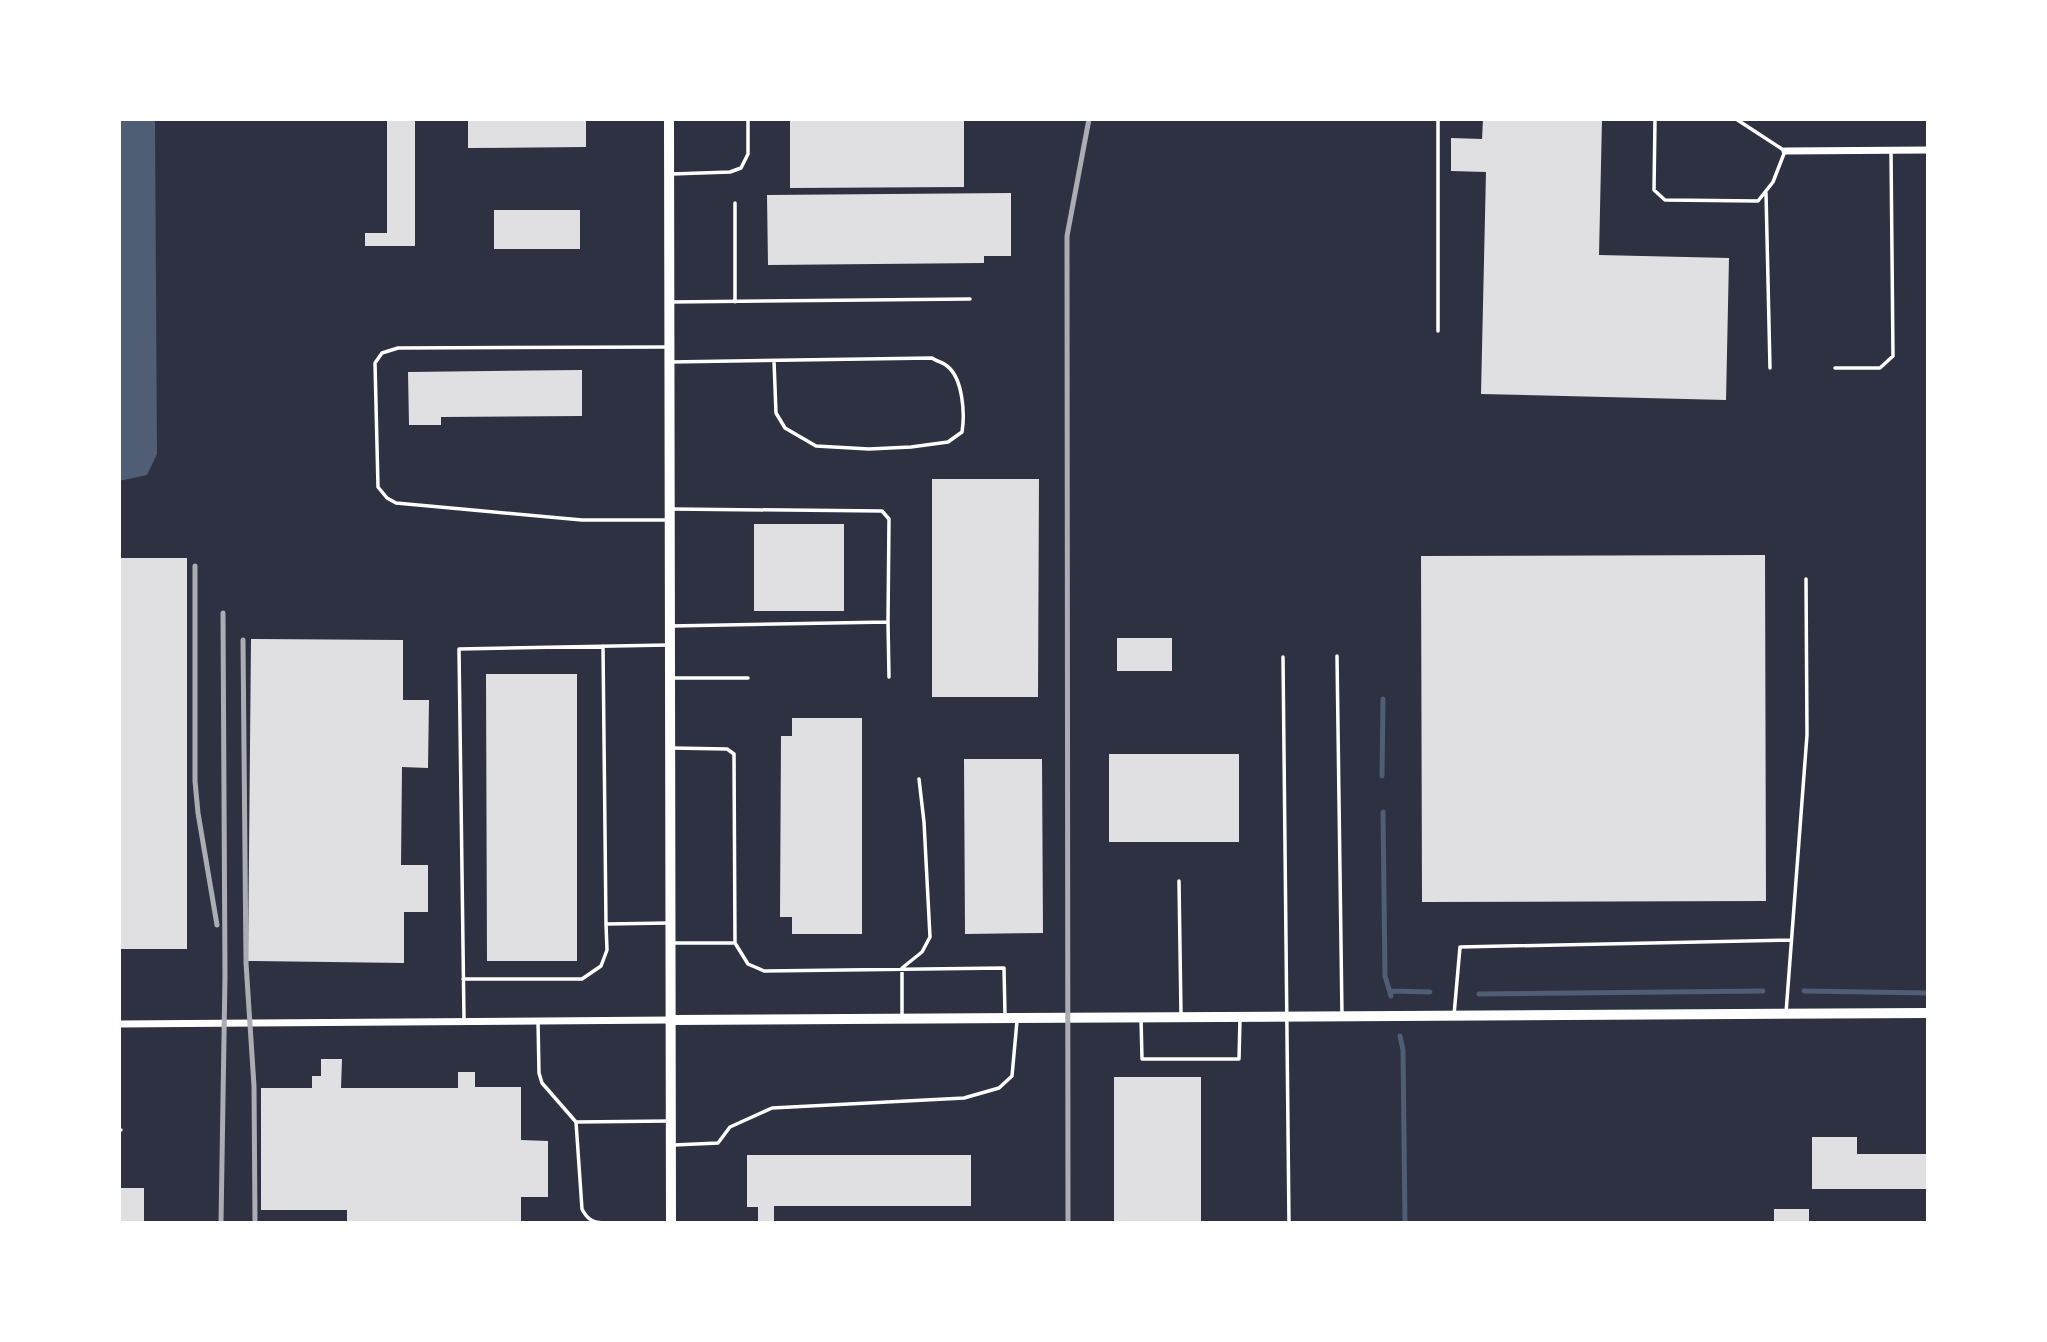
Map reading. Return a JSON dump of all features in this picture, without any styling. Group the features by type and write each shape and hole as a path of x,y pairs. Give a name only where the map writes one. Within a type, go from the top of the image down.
{"main road":[{"path":"669,119 671,1223"}],"street":[{"path":"1785,151 1928,150"},
{"path":"119,1024 1928,1013"}],"lane":[{"path":"669,174 730,172 741,168 748,154 748,119"},
{"path":"1438,119 1438,331"},
{"path":"1654,119 1654,190 1665,200 1758,201 1773,182 1785,151 1736,119"},
{"path":"1835,369 1880,368 1893,356 1891,150"},
{"path":"1766,191 1770,368"},
{"path":"735,203 735,302"},
{"path":"668,302 970,299"},
{"path":"668,347 398,348 382,353 375,362 378,488 396,503 582,520 669,515 882,511 889,519 889,677"},
{"path":"668,362 932,358 949,367 960,390 964,415 962,432 948,442 911,447 869,449 816,446 785,428 776,413 774,361"},
{"path":"1786,1015 1807,735 1806,579"},
{"path":"670,626 888,622"},
{"path":"464,1022 459,649 670,645"},
{"path":"463,979 582,979 601,966 607,950 603,646"},
{"path":"1337,656 1342,1017"},
{"path":"1283,657 1289,1223"},
{"path":"670,678 748,678"},
{"path":"670,748 727,749 734,754 735,943 748,964 764,971 1004,968 1005,1018"},
{"path":"902,968 922,953 930,937 919,779"},
{"path":"1179,881 1182,1017"},
{"path":"606,924 671,923"},
{"path":"1454,1016 1460,947 1791,940"},
{"path":"671,943 735,943"},
{"path":"902,968 902,1019"},
{"path":"1141,1018 1142,1059 1239,1059 1240,1017"},
{"path":"671,1145 718,1143 730,1127 772,1108 964,1098 999,1088 1012,1076 1018,1018"},
{"path":"538,1021 539,1073 542,1083 576,1122 582,1209 586,1223"},
{"path":"576,1122 671,1121"},
{"path":"586,1217 593,1222 603,1223"}],"water":[{"path":"119,119 155,119 157,454 147,475 119,481"}],"building":[{"path":"387,119 415,119 415,246 365,246 365,233 387,233"},
{"path":"468,119 586,119 586,147 468,148"},
{"path":"790,119 964,119 964,187 790,188"},
{"path":"1483,119 1602,119 1599,255 1729,258 1726,400 1481,394 1486,172 1451,171 1451,138 1482,139"},
{"path":"1011,193 1011,256 984,256 984,263 768,265 767,195"},
{"path":"494,210 580,210 580,249 494,249"},
{"path":"582,370 582,416 441,417 441,425 409,425 408,372"},
{"path":"932,479 1039,479 1038,697 932,697"},
{"path":"754,524 844,524 844,611 754,611"},
{"path":"1765,555 1766,901 1422,902 1421,556"},
{"path":"119,558 187,558 187,949 119,949"},
{"path":"1117,638 1172,638 1172,671 1117,671"},
{"path":"251,639 403,640 403,700 429,700 428,768 402,767 401,865 428,865 428,912 404,912 404,963 248,961"},
{"path":"486,674 577,674 577,961 487,961"},
{"path":"792,718 862,718 862,934 792,934 792,917 780,917 781,736 792,736"},
{"path":"1109,754 1239,754 1239,842 1109,842"},
{"path":"964,759 1042,759 1043,933 965,934"},
{"path":"321,1059 342,1059 341,1088 458,1088 458,1072 475,1072 475,1087 521,1087 521,1140 548,1141 548,1197 521,1197 521,1223 347,1223 347,1210 261,1210 261,1088 312,1088 312,1076 321,1076"},
{"path":"1114,1077 1201,1077 1201,1223 1114,1223"},
{"path":"1812,1137 1857,1137 1857,1154 1928,1154 1928,1189 1812,1189"},
{"path":"747,1155 971,1155 971,1206 774,1206 774,1221 758,1221 758,1207 747,1207"},
{"path":"119,1188 144,1188 144,1223 119,1223"},
{"path":"1774,1209 1809,1209 1809,1223 1774,1223"}],"waterway":[{"path":"1382,776 1383,699"},
{"path":"1383,812 1385,976 1391,996"},
{"path":"1390,991 1430,992"},
{"path":"1479,994 1763,991"},
{"path":"1804,991 1928,993"},
{"path":"1400,1036 1403,1050 1405,1223"}],"railway":[{"path":"1068,1223 1067,236 1089,119"},
{"path":"195,566 195,781 217,925"},
{"path":"221,1223 225,976 223,613"},
{"path":"243,640 246,963 254,1086 255,1223"}]}
